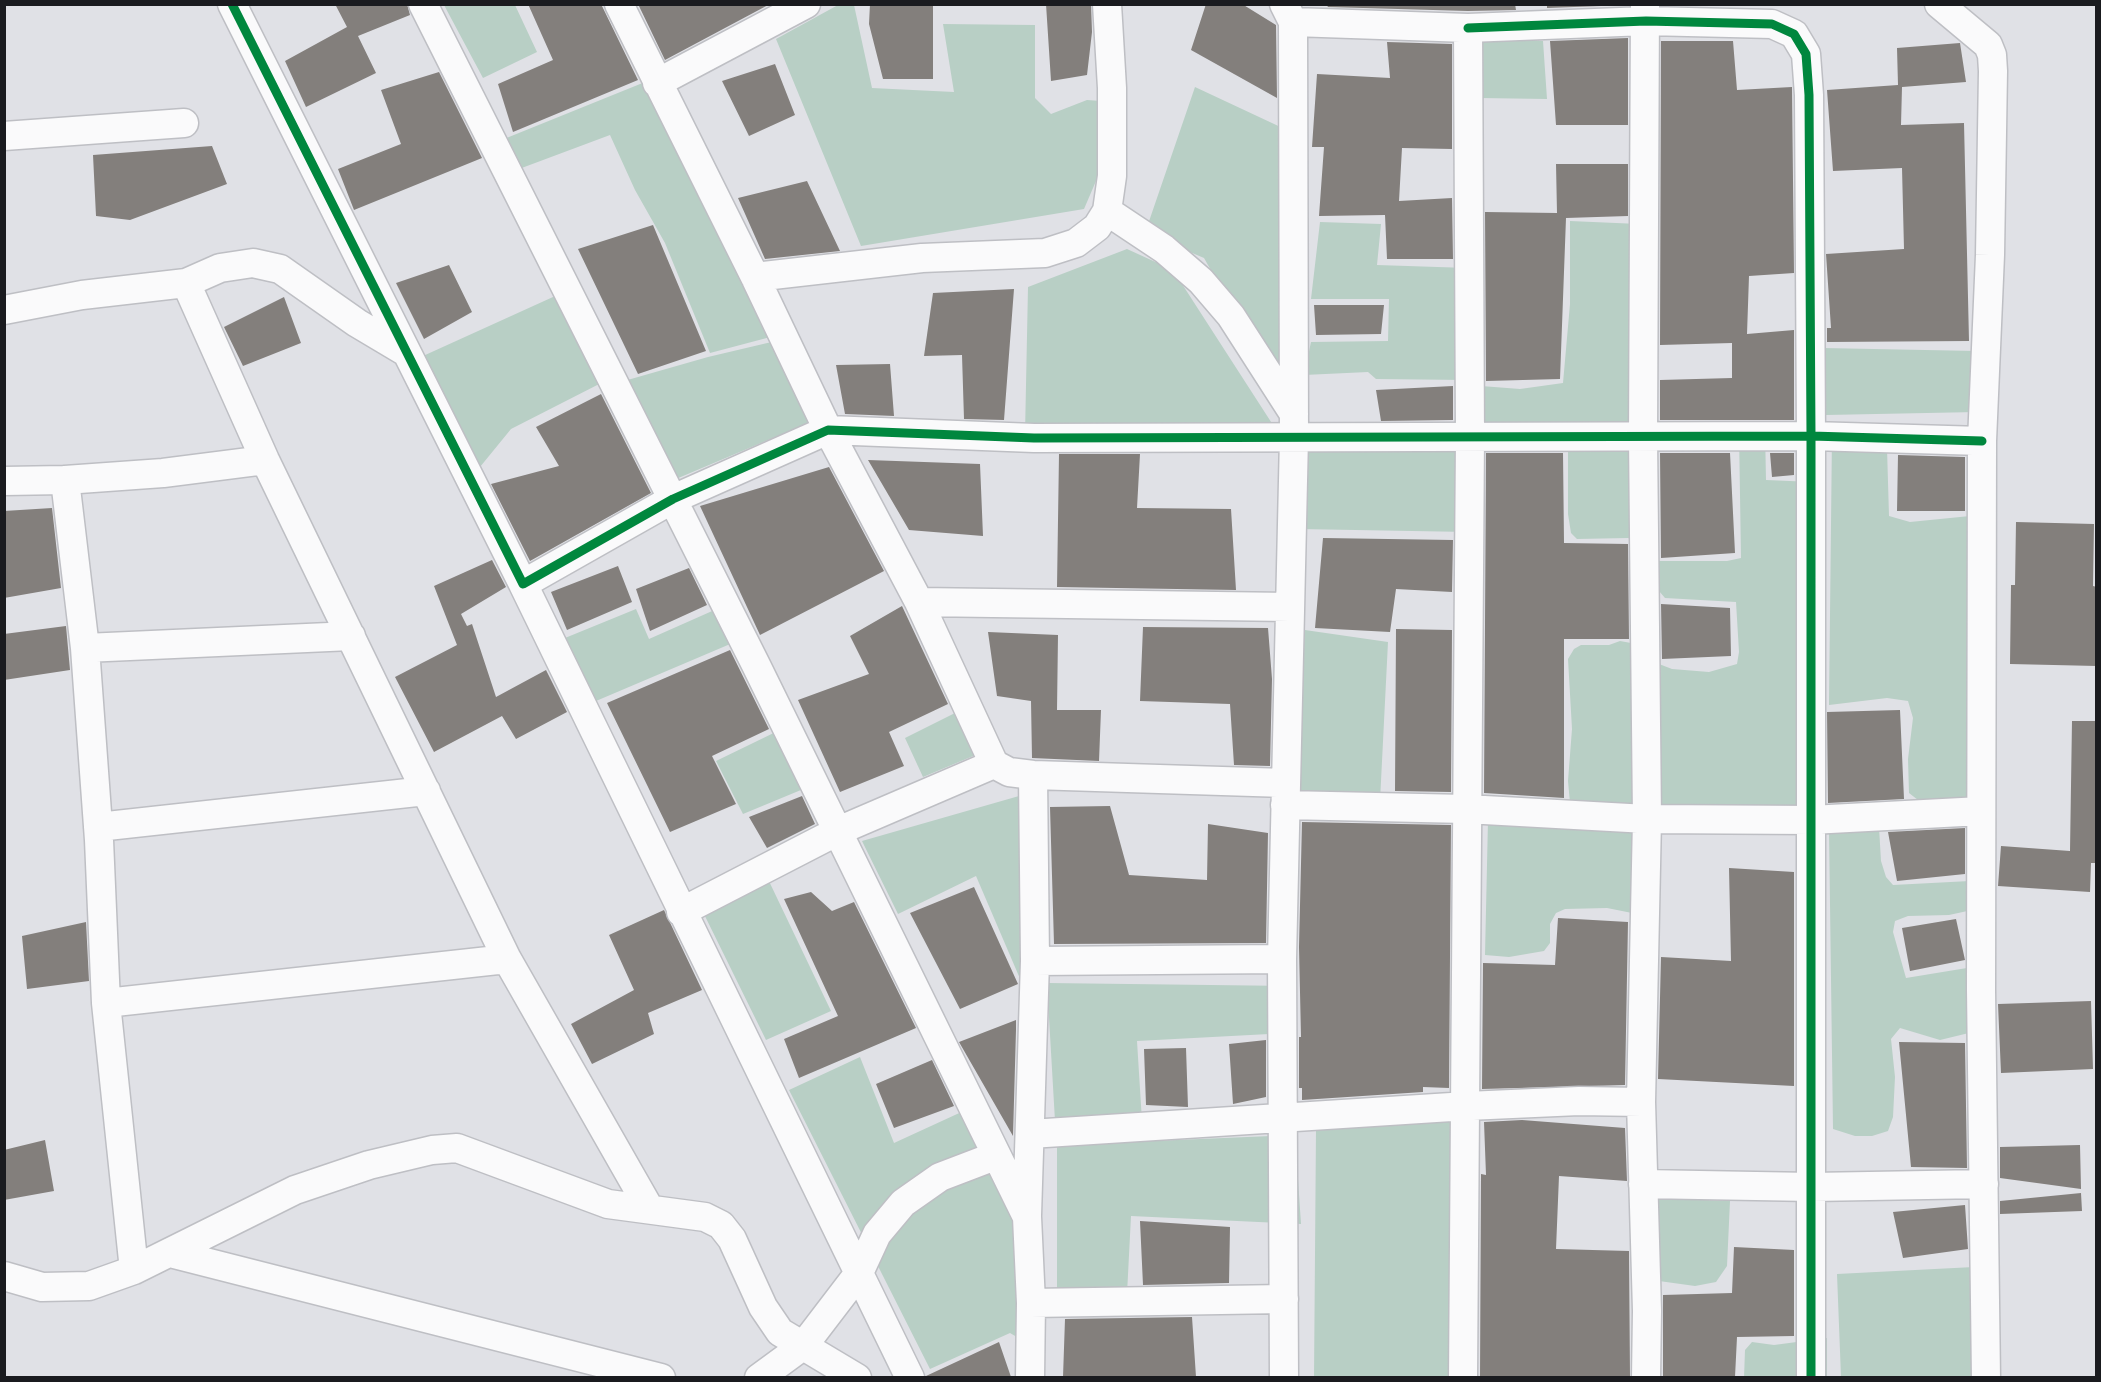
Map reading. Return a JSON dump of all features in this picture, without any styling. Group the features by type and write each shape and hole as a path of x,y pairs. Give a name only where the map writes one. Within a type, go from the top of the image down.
{"street":[{"path":"232,4 404,351 523,584 681,912 910,1377"},
{"path":"423,4 673,499 1027,1217"},
{"path":"619,4 755,277 828,430 920,602 994,764 1009,772 1033,775 1466,809 1647,819 1811,820 1981,811"},
{"path":"657,83 806,4"},
{"path":"755,277 922,258 1045,253 1076,243 1097,227 1107,211 1112,176 1112,88 1107,4"},
{"path":"1939,4 1983,39 1992,55 1990,243 1982,441 1981,811 1986,1377"},
{"path":"1645,13 1643,437 1647,819 1641,1102 1647,1311 1646,1377"},
{"path":"1284,1377 1282,959 1294,426 1288,14 1468,28 1645,13 1772,24 1794,34 1806,54 1809,95 1811,436 1811,1377"},
{"path":"1463,1377 1467,1106 1466,809 1470,436 1468,28"},
{"path":"4,136 184,123"},
{"path":"1107,211 1164,249 1201,281 1231,316 1294,426"},
{"path":"4,310 82,295 186,283 220,268 253,263 280,269 357,323 404,351"},
{"path":"186,283 265,460 507,958 649,1208"},
{"path":"523,584 673,499 828,430 1034,438 1294,426 1470,436 1811,436 1982,441"},
{"path":"4,481 64,480 163,473 265,460"},
{"path":"64,480 85,648 98,827 106,1003 134,1270"},
{"path":"920,602 1290,607"},
{"path":"85,648 351,636"},
{"path":"681,912 838,831 994,764"},
{"path":"1030,1377 1031,1303 1027,1217 1035,961 1033,775"},
{"path":"98,827 426,791"},
{"path":"106,1003 507,958"},
{"path":"1035,961 1282,959"},
{"path":"1030,1134 1467,1106 1579,1101 1641,1102"},
{"path":"4,1276 42,1287 88,1286 134,1270 295,1190 369,1165 432,1150 457,1148 608,1204 705,1217 721,1225 732,1239 772,1323 800,1359 857,1377"},
{"path":"759,1377 800,1359 859,1273 877,1234 903,1203 940,1177 995,1156"},
{"path":"1642,1184 1812,1187 1984,1184"},
{"path":"170,1253 661,1377"},
{"path":"1031,1303 1284,1299"}],"green space":[{"path":"444,5 515,5 537,52 483,78"},
{"path":"838,5 854,5 872,88 954,92 943,24 1035,25 1035,98 1051,114 1087,100 1101,101 1102,167 1084,209 861,246 776,39"},
{"path":"1478,36 1543,41 1547,99 1480,98"},
{"path":"650,80 778,335 710,353 665,243 635,190 610,135 519,169 504,139"},
{"path":"1195,87 1304,138 1289,408 1204,258 1145,233"},
{"path":"1570,221 1639,224 1640,431 1481,434 1481,386 1520,389 1563,383 1570,304"},
{"path":"1320,222 1381,224 1377,265 1468,268 1466,380 1376,379 1368,372 1304,375 1311,342 1388,341 1389,299 1311,299"},
{"path":"1127,249 1173,270 1273,425 1025,434 1028,287"},
{"path":"564,292 609,379 511,429 480,467 423,356"},
{"path":"780,340 813,421 676,479 624,381 708,357"},
{"path":"1823,348 1976,351 1977,412 1826,415"},
{"path":"1765,430 1766,480 1813,482 1816,816 1657,818 1659,664 1672,669 1709,672 1737,664 1739,652 1736,602 1665,598 1653,584 1658,561 1727,561 1741,558 1739,432"},
{"path":"1832,434 1887,448 1889,516 1910,522 1970,516 1969,798 1918,800 1909,793 1908,759 1913,718 1908,701 1887,698 1829,705"},
{"path":"1568,439 1640,439 1638,541 1628,538 1577,539 1571,533 1568,514"},
{"path":"1470,444 1469,532 1298,529 1299,445"},
{"path":"728,604 742,639 596,701 565,638 636,609 649,639"},
{"path":"1298,629 1388,642 1380,801 1300,799"},
{"path":"1620,641 1631,643 1647,816 1571,814 1568,781 1572,729 1568,659 1574,649 1581,645 1609,645"},
{"path":"967,707 985,751 923,777 905,738"},
{"path":"786,727 813,785 743,814 716,761"},
{"path":"1019,796 1030,1002 976,876 898,914 862,841"},
{"path":"1488,820 1646,827 1632,913 1607,908 1565,909 1556,913 1550,924 1550,943 1544,951 1509,957 1485,955"},
{"path":"1879,827 1881,861 1886,877 1893,885 1970,881 1972,910 1949,915 1908,916 1895,921 1893,932 1906,978 1973,967 1973,1032 1940,1040 1900,1028 1891,1039 1895,1077 1893,1117 1888,1131 1872,1136 1855,1136 1833,1129 1829,829"},
{"path":"767,877 831,1011 766,1040 700,906"},
{"path":"1047,983 1292,986 1288,1033 1137,1041 1142,1121 1055,1121"},
{"path":"860,1057 894,1143 968,1109 1035,1244 1022,1340 1010,1333 930,1369 789,1090"},
{"path":"1470,1118 1463,1377 1314,1378 1316,1129"},
{"path":"1295,1135 1301,1224 1131,1216 1127,1294 1057,1296 1057,1145"},
{"path":"1654,1198 1730,1201 1727,1266 1716,1282 1695,1286 1659,1281"},
{"path":"1974,1267 1973,1377 1841,1377 1837,1274"},
{"path":"1827,1338 1827,1377 1744,1378 1745,1350 1752,1342 1774,1345"}],"building":[{"path":"335,4 407,4 410,15 358,36 376,73 306,107 285,61 347,27"},
{"path":"528,4 601,4 638,80 513,132 498,84 553,60"},
{"path":"638,4 770,4 665,60"},
{"path":"870,4 933,4 933,79 883,79 869,24"},
{"path":"1046,4 1091,4 1092,32 1087,75 1051,81"},
{"path":"1206,4 1242,4 1276,25 1277,98 1191,50"},
{"path":"1326,4 1515,4 1516,10 1328,7"},
{"path":"1547,4 1628,4 1628,5 1547,8"},
{"path":"1628,38 1628,125 1556,125 1550,41"},
{"path":"1661,41 1733,41 1737,90 1792,87 1794,273 1749,276 1747,334 1794,330 1794,420 1660,420 1660,380 1732,378 1732,343 1660,345"},
{"path":"1387,42 1452,44 1452,149 1402,148 1399,201 1452,198 1453,259 1387,259 1385,215 1319,216 1324,147 1312,147 1317,74 1390,78"},
{"path":"1960,43 1966,82 1902,87 1901,125 1964,123 1969,341 1827,342 1827,328 1831,328 1826,254 1904,249 1902,168 1833,171 1827,90 1898,85 1897,48"},
{"path":"775,64 795,115 749,136 722,81"},
{"path":"439,72 482,158 354,210 338,169 401,144 381,90"},
{"path":"212,146 227,184 130,220 96,216 93,155"},
{"path":"1556,164 1628,164 1628,216 1566,218 1560,379 1486,381 1485,212 1557,213"},
{"path":"807,181 840,251 765,259 738,198"},
{"path":"653,225 706,351 638,374 578,249"},
{"path":"449,265 472,312 424,339 396,283"},
{"path":"1014,289 1004,420 964,419 962,355 924,356 933,293"},
{"path":"284,297 301,343 243,366 224,327"},
{"path":"1314,305 1384,305 1381,334 1316,335"},
{"path":"890,364 894,416 845,414 836,365"},
{"path":"1453,386 1453,420 1381,421 1376,390"},
{"path":"601,394 651,493 530,561 491,484 559,466 536,427"},
{"path":"1486,453 1563,453 1564,543 1628,544 1629,639 1564,639 1564,798 1484,793"},
{"path":"1660,453 1730,453 1735,553 1661,558"},
{"path":"1770,453 1794,453 1794,475 1772,477"},
{"path":"1059,454 1140,454 1137,508 1231,509 1236,590 1057,587"},
{"path":"1898,455 1965,457 1965,511 1897,511"},
{"path":"868,460 980,464 983,536 909,530"},
{"path":"829,467 884,571 760,635 700,506"},
{"path":"52,508 61,588 4,598 4,511"},
{"path":"2016,522 2094,524 2093,586 2097,587 2097,666 2010,664 2011,585 2015,585"},
{"path":"1323,538 1453,540 1452,592 1396,589 1390,632 1315,628"},
{"path":"492,560 506,587 461,614 467,626 472,624 496,697 546,670 567,712 516,739 502,716 434,752 395,677 457,645 434,586"},
{"path":"618,566 632,602 567,630 551,592"},
{"path":"689,568 707,605 650,631 636,589"},
{"path":"1661,604 1730,608 1731,656 1662,659"},
{"path":"902,606 948,704 889,732 904,766 840,792 798,700 869,674 850,636"},
{"path":"66,626 70,670 4,680 4,634"},
{"path":"1143,627 1268,628 1272,679 1270,766 1234,765 1230,704 1140,701"},
{"path":"1396,629 1452,630 1451,792 1395,791"},
{"path":"988,632 1058,635 1057,710 1101,710 1099,761 1032,758 1031,701 997,696"},
{"path":"730,650 769,729 712,756 736,804 670,832 607,703"},
{"path":"1900,710 1904,799 1828,803 1827,712"},
{"path":"2072,721 2097,721 2097,863 2091,863 2090,892 1998,886 2001,846 2070,851"},
{"path":"802,796 815,824 767,848 749,817"},
{"path":"1110,806 1129,875 1207,880 1208,824 1268,833 1266,943 1054,944 1050,807"},
{"path":"1302,822 1451,825 1449,1088 1423,1087 1423,1092 1302,1100 1302,1088 1299,1088 1299,1037 1301,1037 1299,947"},
{"path":"1965,828 1965,874 1897,881 1888,832"},
{"path":"1729,868 1794,872 1794,1086 1658,1079 1661,957 1731,961"},
{"path":"974,887 1018,984 960,1009 910,913"},
{"path":"811,892 832,911 854,902 916,1028 799,1078 784,1039 838,1016 784,899"},
{"path":"664,910 702,990 648,1013 654,1034 592,1064 571,1024 634,990 609,935"},
{"path":"1558,918 1628,922 1625,1085 1482,1089 1483,963 1555,965"},
{"path":"1956,919 1965,960 1910,971 1902,928"},
{"path":"86,922 89,981 27,989 22,936"},
{"path":"2091,1001 2093,1069 2001,1073 1998,1004"},
{"path":"1016,1020 1016,1030 1013,1136 959,1042"},
{"path":"1266,1040 1266,1097 1233,1104 1229,1044"},
{"path":"1899,1042 1965,1043 1967,1168 1911,1167"},
{"path":"1186,1048 1188,1107 1146,1105 1144,1049"},
{"path":"932,1060 954,1106 894,1128 876,1084"},
{"path":"1522,1120 1625,1128 1627,1181 1559,1176 1556,1249 1629,1251 1630,1377 1480,1377 1481,1174 1486,1175 1484,1122"},
{"path":"45,1140 54,1191 4,1200 4,1150"},
{"path":"2080,1145 2081,1189 2000,1178 2000,1147"},
{"path":"2081,1193 2082,1211 2000,1214 2000,1201"},
{"path":"1965,1205 1968,1249 1903,1258 1893,1212"},
{"path":"1140,1221 1230,1227 1229,1283 1143,1285"},
{"path":"1734,1247 1794,1250 1794,1336 1737,1337 1735,1377 1663,1377 1663,1295 1732,1293"},
{"path":"1192,1317 1196,1377 1063,1377 1065,1319"},
{"path":"999,1342 1011,1377 926,1377 926,1376"}],"cycle path":[{"path":"232,4 523,584 673,499 828,430 1034,438 1811,436 1982,441"},
{"path":"1468,28 1646,21 1772,24 1794,34 1806,54 1809,95 1811,436 1811,1378"}]}
